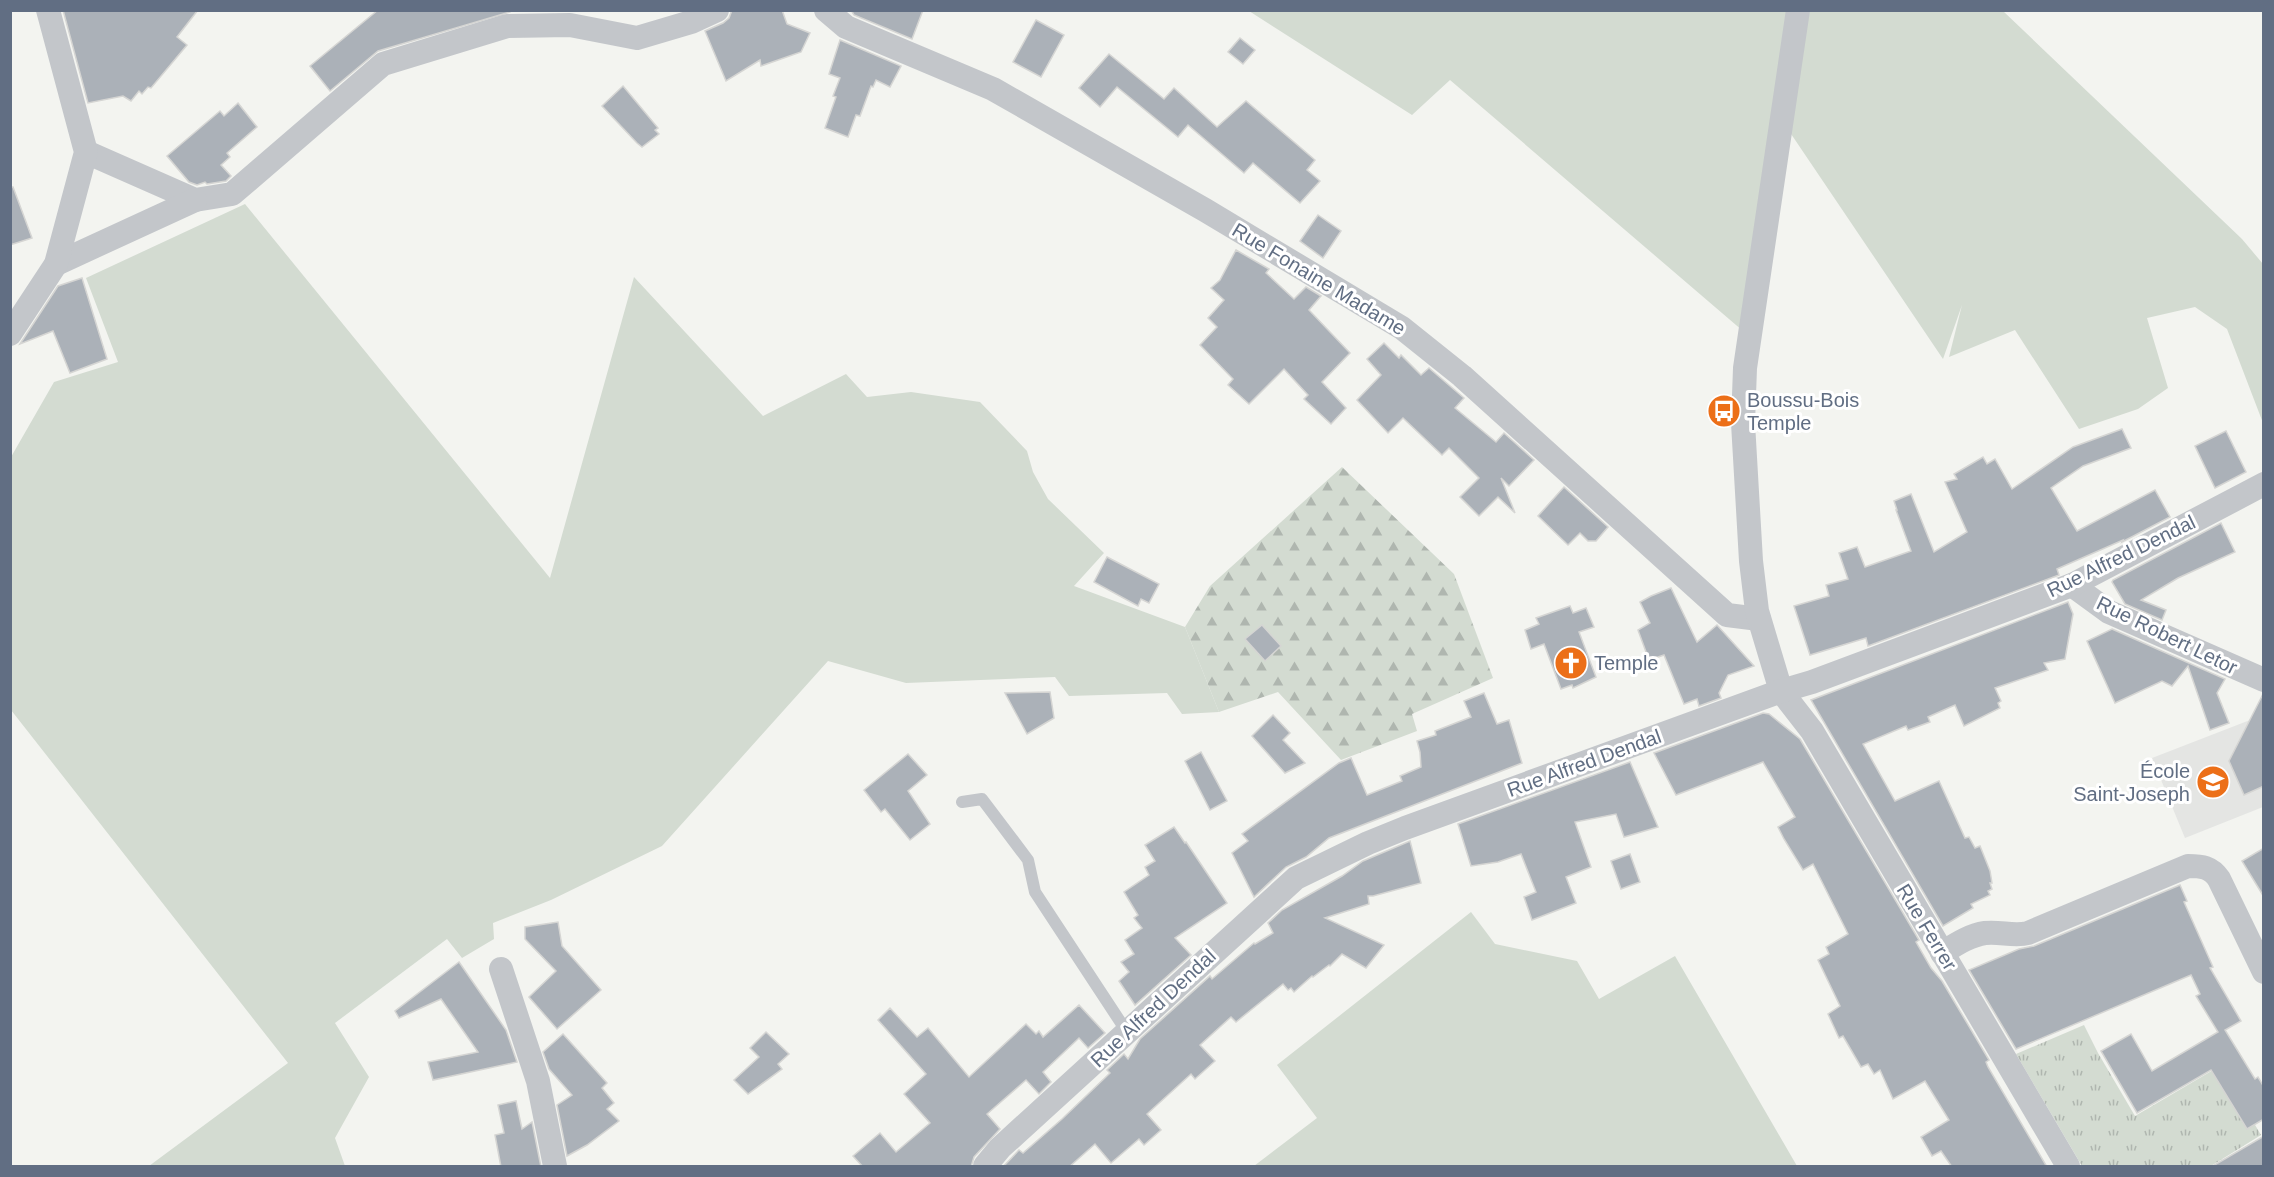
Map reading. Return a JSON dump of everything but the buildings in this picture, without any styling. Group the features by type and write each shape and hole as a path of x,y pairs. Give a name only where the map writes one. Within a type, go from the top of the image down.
{"street":[{"path":"10,334 56,264 86,152 48,10"},
{"path":"56,264 195,200 232,194 383,64 507,26 570,25 637,38 691,22 717,10"},
{"name":"Rue Fonaine Madame","path":"826,10 846,27 993,89 1205,210 1402,328 1462,376 1727,615 1759,619"},
{"name":"Rue Ferrer","path":"1798,10 1744,388 1743,423 1749,521 1753,578 1759,619 1781,690 1812,731 2068,1167"},
{"path":"86,152 195,200"},
{"name":"Rue Alfred Dendal","path":"984,1167 1000,1148 1300,876 1390,834 1781,690 1812,682 2072,585 2264,484"},
{"name":"Rue Robert Letor","path":"2072,585 2109,612 2264,680"},
{"path":"1942,952 1965,939 1986,933 2020,936 2188,866 2198,866 2209,868 2219,879 2264,972"},
{"path":"501,969 538,1081 555,1167"}],"lane":[{"path":"962,802 982,799 1028,860 1035,892 1127,1032"}],"shaded area":[{"name":"École Saint-Joseph","path":"2263,715 2263,807 2185,838 2152,758"}],"green space":[{"path":"1249,11 2003,11 2242,239 2263,264 2263,423 2227,329 2195,307 2147,318 2168,388 2138,409 2079,429 2015,330 1949,357 1962,305 1943,359 1785,125 1750,337 1450,80 1412,115"},
{"path":"245,204 550,578 634,277 763,416 846,374 867,397 911,392 980,402 1027,451 1033,472 1048,499 1104,553 1074,586 1185,627 1219,712 1182,714 1167,693 1069,696 1055,677 906,683 828,661 662,846 551,900 493,923 494,939 462,958 447,939 335,1023 369,1077 335,1138 345,1166 149,1166 288,1063 11,710 11,457 54,382 118,362 86,278"},
{"path":"1342,467 1454,574 1493,678 1412,714 1417,731 1341,760 1278,692 1219,712 1185,627 1210,586"},
{"path":"1471,912 1495,944 1577,961 1599,999 1675,956 1797,1166 1254,1166 1317,1118 1277,1065"},
{"path":"2084,1025 2135,1116 2220,1066 2261,1135 2211,1166 2082,1166 2016,1054"}],"place":[{"name":"Boussu-Bois Temple","path":"1724,411"},
{"name":"Temple","path":"1571,663"},
{"name":"École Saint-Joseph","path":"2213,782"}]}
